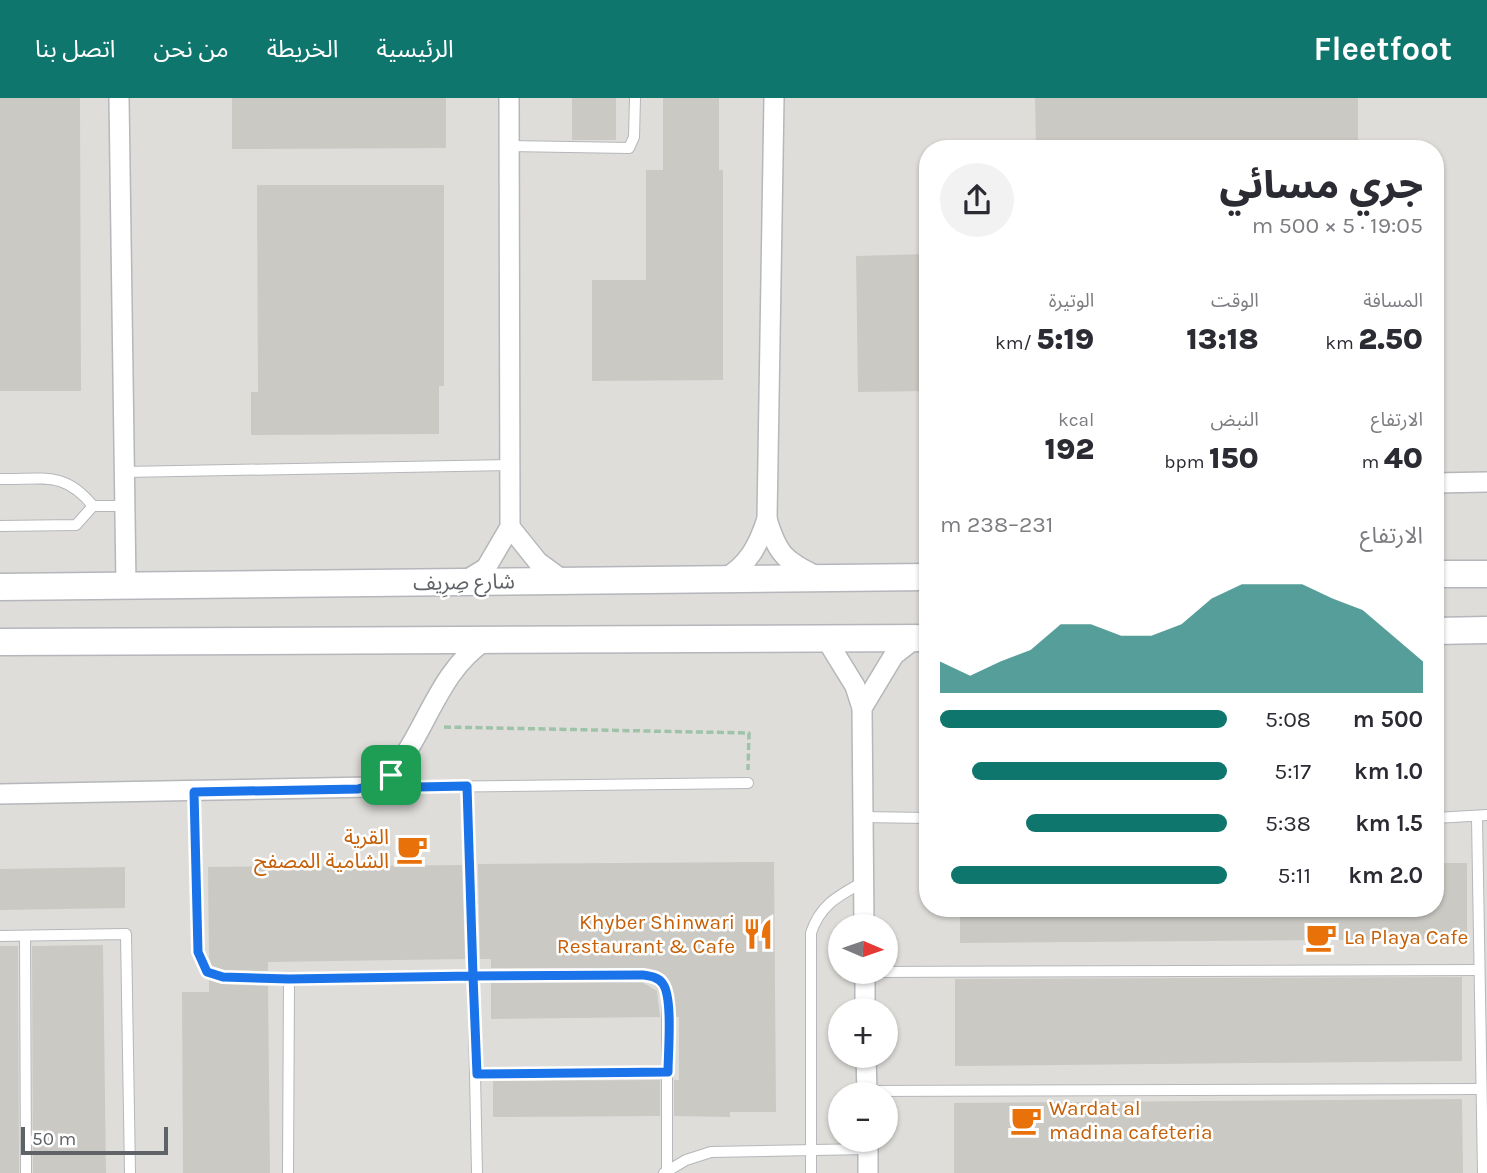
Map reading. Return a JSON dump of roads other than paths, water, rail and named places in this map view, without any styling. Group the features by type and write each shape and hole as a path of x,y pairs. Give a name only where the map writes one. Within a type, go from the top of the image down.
{"main road":[{"path":"1444,574 1487,574"},
{"name":"شارع صِرِيف","path":"0,587 919,577"},
{"path":"1444,631 1487,631"},
{"path":"0,642 919,638"}],"street":[{"path":"119,98 127,585"},
{"path":"462,582 485,568 510,527 509,98"},
{"path":"774,98 767,519 773,538 787,561 820,578"},
{"path":"1444,483 1487,482"},
{"path":"724,579 743,567 757,547 767,519"},
{"path":"510,527 538,562 564,581"},
{"path":"826,639 845,666 862,708 864,914"},
{"path":"862,708 894,655 919,640"},
{"path":"0,794 358,789 382,782 391,775 452,670 485,641"},
{"path":"868,1152 868,1173"}],"lane":[{"path":"509,146 629,148 634,141 635,98"},
{"path":"125,472 510,465"},
{"path":"0,479 63,480 78,488 93,506"},
{"path":"0,526 76,525 93,506 125,506"},
{"path":"391,775 418,787 748,783"},
{"path":"467,786 477,1074 477,1173"},
{"path":"194,792 198,952 207,972 223,977 289,979 655,977 663,984 667,997 666,1173"},
{"path":"862,817 919,818"},
{"path":"1444,818 1482,817 1479,970 1483,1173"},
{"path":"811,1173 811,933 822,909 831,900 863,881"},
{"path":"0,936 126,934 130,1173"},
{"path":"25,936 26,1173"},
{"path":"898,972 1479,970"},
{"path":"288,1173 289,979"},
{"path":"477,1074 668,1072"},
{"path":"898,1093 1481,1089"},
{"path":"666,1173 686,1160 710,1152 828,1148"}],"place":[{"name":"القرية الشامية المصفح","path":"412,849"},
{"name":"Khyber Shinwari Restaurant & Cafe","path":"758,934"},
{"name":"La Playa Cafe","path":"1321,937"},
{"name":"Wardat al madina cafeteria","path":"1026,1120"}]}
